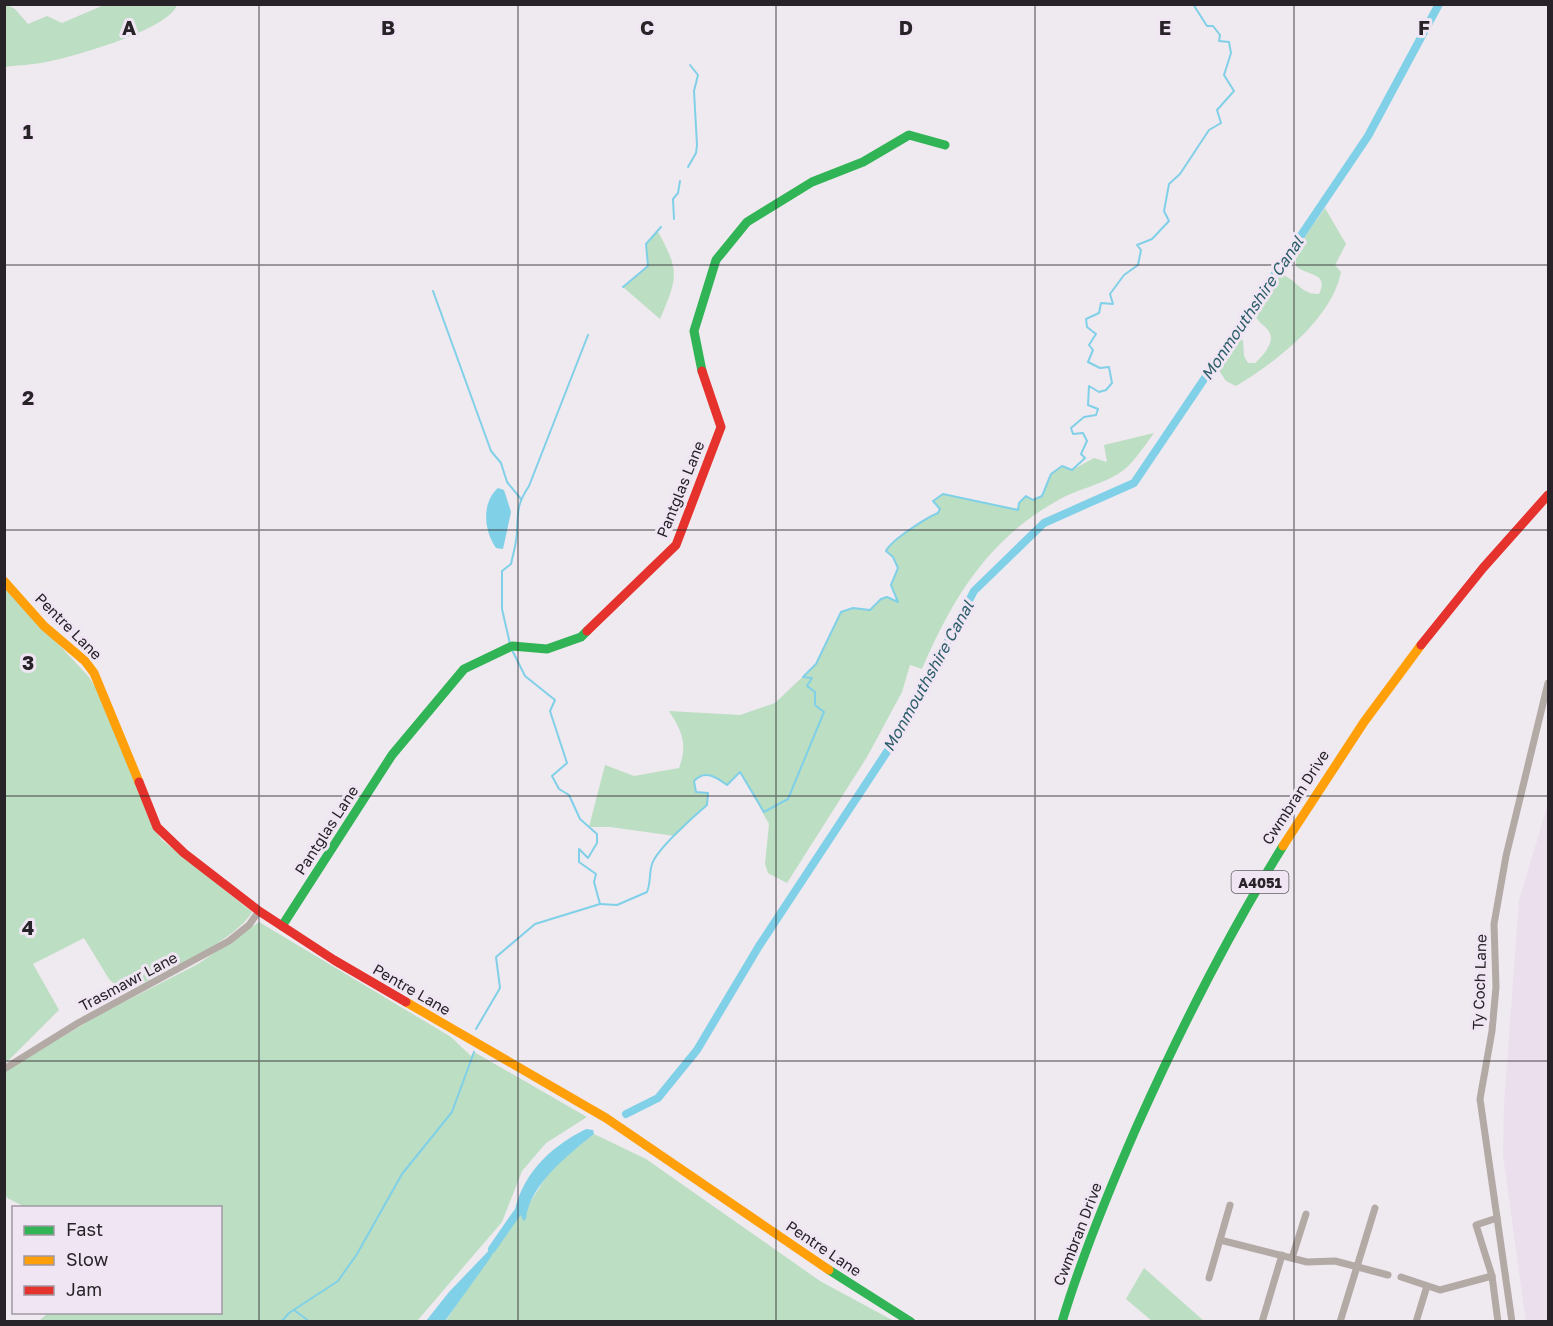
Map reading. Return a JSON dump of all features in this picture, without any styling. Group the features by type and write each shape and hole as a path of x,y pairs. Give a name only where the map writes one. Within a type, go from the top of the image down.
{"street":[{"name":"Pantglas Lane","path":"282,926 392,755 464,669 512,646 547,650 581,637 676,546 721,427 699,361 694,331 716,260 747,222 812,182 863,162 909,135 945,145"},
{"name":"Cwmbran Drive","path":"1062,1322 1116,1174 1161,1071 1194,1002 1264,875 1380,698 1456,600 1548,495"},
{"name":"Pentre Lane","path":"4,580 45,626 85,660 94,674 157,827 184,853 282,926 374,984 606,1118 872,1299 911,1322"},
{"name":"Ty Coch Lane","path":"1512,1322 1480,1099 1492,1030 1496,987 1494,924 1506,856 1548,683"},
{"name":"Trasmawr Lane","path":"4,1069 78,1023 229,941 249,925 259,911"},
{"path":"1209,1278 1230,1205"},
{"path":"1340,1322 1375,1208"},
{"path":"1292,1258 1306,1214"},
{"path":"1497,1218 1476,1225 1492,1276 1498,1322"},
{"path":"1220,1240 1312,1263 1335,1261 1388,1275"},
{"path":"1262,1322 1282,1255"},
{"path":"1401,1277 1427,1286 1447,1289 1492,1276"},
{"path":"1416,1322 1427,1286"}],"shaded area":[{"path":"1548,804 1548,1321 1526,1322 1503,1155 1504,1105 1519,900"}],"green space":[{"path":"5,4 15,9 28,24 47,16 62,23 104,5 177,5 157,24 118,41 59,59 5,67"},
{"path":"1325,208 1346,244 1335,265 1341,272 1336,289 1314,323 1284,352 1236,386 1226,381 1218,369 1240,340 1243,340 1244,356 1248,363 1255,363 1268,348 1270,334 1255,315 1281,274 1308,292 1319,294 1322,287 1319,278 1296,266 1296,253"},
{"path":"657,230 670,255 674,274 670,293 660,319 623,287 648,266 646,244"},
{"path":"1154,433 1129,466 1104,481 1060,499 1013,532 993,551 961,594 922,669 910,665 902,692 867,757 787,883 768,873 765,864 769,824 740,772 727,785 715,777 702,775 698,777 694,781 696,792 708,793 707,805 675,836 610,827 589,827 605,765 634,776 679,768 683,752 682,738 669,711 740,715 775,703 816,664 841,612 853,608 870,610 881,599 887,597 898,602 891,585 898,568 893,557 886,551 901,535 938,513 940,509 933,501 943,494 1018,509 1019,503 1026,496 1033,500 1042,496 1051,474 1062,466 1072,470 1094,458 1107,462 1104,445"},
{"path":"4,586 89,677 103,700 152,826 162,840 252,912 243,924 212,947 123,993 109,979 84,938 33,964 59,1010 5,1064"},
{"path":"259,922 451,1037 471,1056 474,1052 587,1117 546,1143 522,1171 502,1222 417,1321 39,1321 47,1314 222,1314 222,1206 23,1206 7,1198 4,1190 4,1072 97,1016 198,964"},
{"path":"594,1134 646,1159 820,1281 894,1321 445,1322 513,1220 521,1214 526,1215 526,1209 546,1177 561,1160"},
{"path":"1144,1268 1204,1321 1152,1321 1126,1299"}],"water":[{"path":"498,488 504,490 511,512 503,549 496,548 492,541 486,517 489,501"},
{"path":"586,1129 593,1130 594,1134 562,1161 542,1182 534,1194 526,1219 523,1221 521,1215 513,1220 516,1205 529,1177 559,1145"},
{"path":"498,1241 491,1257 445,1321 426,1321 449,1292"}],"waterway":[{"path":"600,904 617,905 647,892 651,867 655,858 677,833 707,805 708,793 696,792 694,781 698,777 710,776 727,785 740,772 764,812 788,799 824,712 815,705 815,692 807,686 812,678 803,677 816,664 841,612 853,608 870,610 881,599 887,597 898,602 891,585 898,568 893,557 886,551 901,535 938,513 940,509 933,501 943,494 1018,510 1019,503 1026,496 1033,500 1042,496 1051,474 1062,466 1072,470 1085,458 1081,454 1087,441 1083,433 1073,434 1071,428 1084,417 1096,415 1098,409 1088,405 1089,386 1099,392 1106,390 1112,383 1109,367 1100,368 1088,362 1093,350 1089,345 1096,334 1087,327 1086,319 1099,313 1101,303 1113,304 1110,294 1124,275 1138,265 1141,250 1137,245 1152,239 1169,221 1164,211 1169,184 1180,174 1209,130 1221,123 1217,110 1234,91 1224,75 1231,53 1229,42 1219,41 1220,35 1213,26 1207,26 1193,4"},
{"name":"Monmouthshire Canal","path":"626,1114 658,1098 697,1050 759,946 902,729 974,591 1044,523 1134,483 1368,136 1439,4"},
{"path":"688,167 696,153 697,145 694,91 698,75 690,65"},
{"path":"674,219 673,199 678,193 680,181"},
{"path":"623,287 648,266 646,244 661,227"},
{"path":"433,291 491,451 501,463 507,482 521,499"},
{"path":"510,644 502,609 502,571 511,564 520,503 529,486 588,335"},
{"path":"476,1029 500,988 496,957 535,924 600,904 594,882 596,874 579,862 579,849 588,858 597,843 597,834 580,819 569,795 559,789 552,776 567,763 550,711 555,700 525,676 512,650"},
{"path":"281,1322 289,1313 338,1281 357,1254 402,1174 452,1112 474,1052"},
{"name":"Monmouthshire Canal","path":"492,1249 517,1213"},
{"path":"294,1310 310,1322"}],"traffic: fast":[{"path":"702,371 694,331 716,260 747,222 812,182 863,162 909,135 945,145"},
{"path":"282,926 392,755 464,669 512,646 547,649 581,637 587,631"},
{"path":"1062,1322 1096,1223 1153,1090 1224,949 1283,846"},
{"path":"829,1270 911,1322"}],"traffic: slow":[{"path":"4,581 44,626 85,661 94,673 139,782"},
{"path":"1283,846 1364,722 1421,645"},
{"path":"406,1002 606,1118 829,1270"}],"traffic: jam":[{"path":"587,631 676,545 721,427 702,371"},
{"path":"1421,645 1483,568 1548,495"},
{"path":"139,782 157,827 184,853 259,911 334,960 406,1002"}]}
